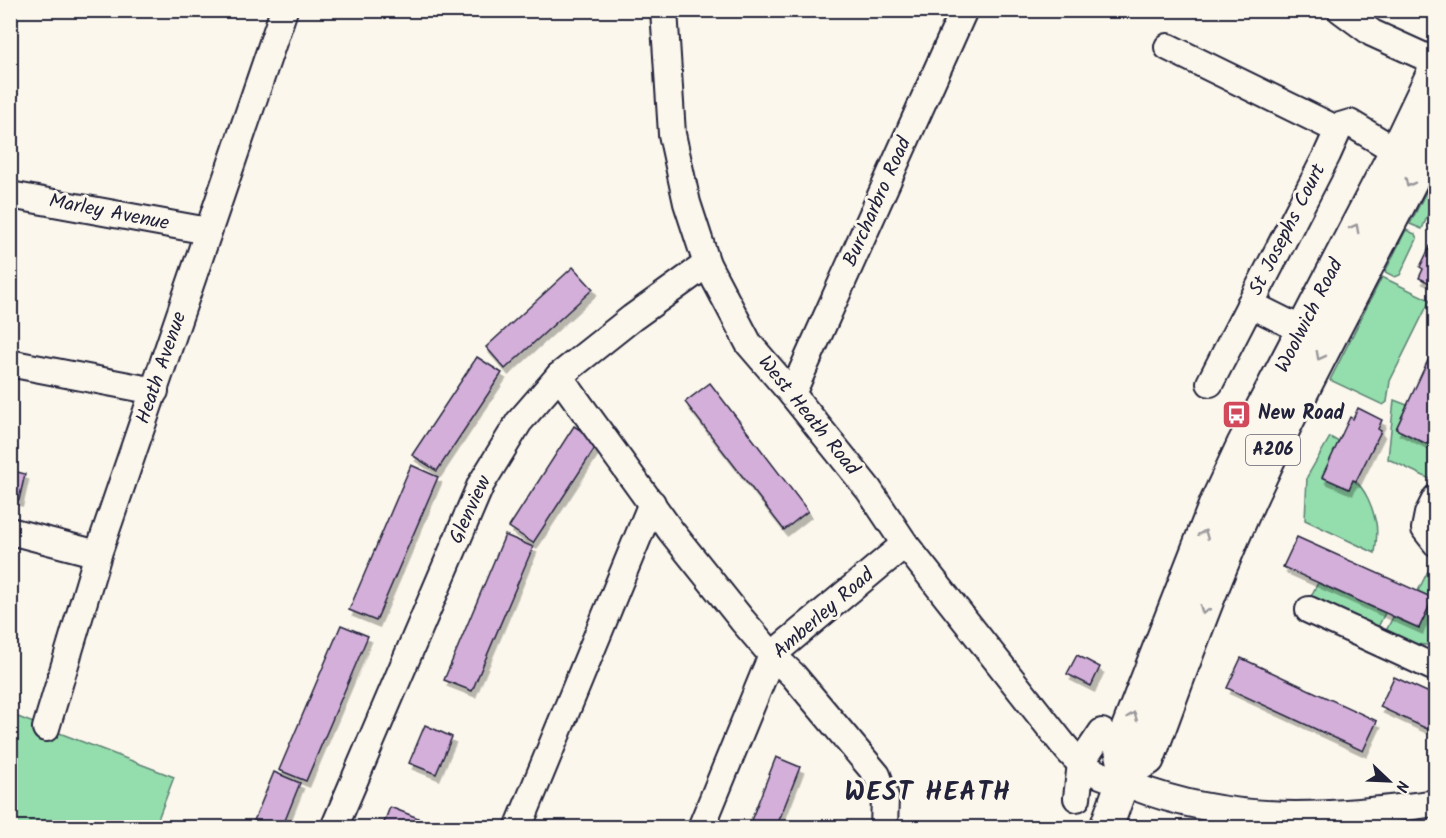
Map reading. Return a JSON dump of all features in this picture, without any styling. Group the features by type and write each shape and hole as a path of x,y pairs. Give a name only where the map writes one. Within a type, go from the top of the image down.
{"main road":[{"name":"Woolwich Road","path":"1106,828 1124,777 1121,749 1124,738 1216,503 1243,445 1396,151 1436,67"},
{"name":"Woolwich Road","path":"1124,777 1148,759 1187,652 1243,514 1290,415 1436,131"}],"street":[{"name":"Heath Avenue","path":"46,728 98,554 284,10"},
{"name":"West Heath Road","path":"664,10 672,134 687,203 707,264 748,344 792,394 869,490 905,544 1058,738 1081,763"},
{"name":"Burcharbro Road","path":"792,394 964,10"},
{"path":"1341,10 1372,33 1436,62"},
{"path":"1168,47 1338,130 1340,126 1350,123 1396,151"},
{"name":"St Josephs Court","path":"1210,383 1338,130"},
{"name":"Marley Avenue","path":"10,195 208,231"},
{"name":"Glenview","path":"334,828 481,484 519,422 559,376 632,318 707,264"},
{"name":"St Josephs Court","path":"1250,304 1302,330"},
{"path":"14,364 155,391"},
{"path":"559,376 671,531 772,655 793,675 877,775 885,797 884,828"},
{"path":"1436,498 1428,514 1425,529 1436,543"},
{"path":"518,828 652,503"},
{"path":"10,531 98,554"},
{"name":"Amberley Road","path":"701,828 772,655 905,544"},
{"path":"1309,610 1433,667 1436,664"},
{"path":"1077,798 1081,763 1102,732"},
{"path":"1081,763 1095,772 1124,777 1160,797 1260,814 1316,815 1375,820 1436,803"}],"green space":[{"path":"1435,174 1435,198 1422,229 1410,224"},
{"path":"1406,230 1415,234 1417,239 1400,275 1395,277 1385,272"},
{"path":"1382,277 1430,300 1390,381 1387,402 1383,405 1330,380"},
{"path":"1394,400 1407,405 1396,429 1426,444 1435,424 1434,481 1388,459"},
{"path":"1330,437 1339,442 1322,476 1349,489 1353,480 1362,488 1371,505 1376,523 1375,553 1305,520 1307,477"},
{"path":"1431,565 1435,566 1435,644 1421,645 1386,631 1393,617 1419,628 1433,598 1418,591"},
{"path":"1318,583 1385,613 1378,627 1311,596"},
{"path":"10,714 174,777 155,827 11,827"}],"building":[{"path":"1436,234 1436,286 1419,278 1423,269 1420,267"},
{"path":"573,267 593,289 505,369 486,347"},
{"path":"1436,343 1436,424 1427,444 1396,429"},
{"path":"477,357 502,373 437,471 412,455"},
{"path":"710,383 808,511 784,530 685,402"},
{"path":"1358,408 1382,420 1378,429 1381,431 1356,481 1353,480 1349,489 1322,477 1350,417 1353,419"},
{"path":"574,426 599,442 533,543 509,527"},
{"path":"411,465 438,477 376,621 349,610"},
{"path":"10,470 25,474 19,500 10,498"},
{"path":"505,535 533,547 472,691 444,680"},
{"path":"1297,537 1433,598 1419,628 1283,567"},
{"path":"341,625 368,636 306,781 279,770"},
{"path":"1077,655 1100,667 1091,686 1067,674"},
{"path":"1241,658 1377,721 1363,751 1227,688"},
{"path":"1394,677 1436,696 1436,733 1380,707"},
{"path":"425,725 452,737 436,774 409,763"},
{"path":"776,757 800,767 776,828 748,828"},
{"path":"274,772 300,783 282,828 251,828"},
{"path":"390,807 418,818 414,828 382,828"}],"place":[{"name":"New Road","path":"1237,414"}],"district":[{"name":"WEST HEATH","path":"928,793"}]}
